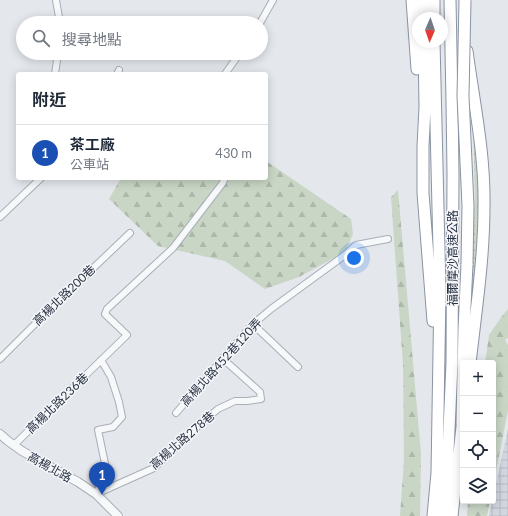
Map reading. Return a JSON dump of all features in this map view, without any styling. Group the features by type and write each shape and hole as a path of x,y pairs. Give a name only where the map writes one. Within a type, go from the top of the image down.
{"highway":[{"path":"412,0 423,146"},
{"path":"434,0 434,12"},
{"name":"福爾摩沙高速公路","path":"444,516 452,363 452,110 450,0"},
{"path":"460,0 480,143 484,205 482,248 470,360"},
{"path":"462,396 468,206 463,96 465,0"},
{"path":"424,48 425,107 423,193 439,388"},
{"name":"福爾摩沙高速公路","path":"433,516 437,473 439,388 439,283 434,48"},
{"path":"452,516 461,432"}],"street":[{"path":"56,0 59,16"},
{"path":"264,16 273,0"},
{"path":"55,72 57,60"},
{"path":"226,72 235,60"},
{"path":"0,217 39,180"},
{"name":"高楊北路236巷","path":"14,445 127,335 105,314 107,309 173,248 224,180"},
{"name":"高楊北路200巷","path":"0,359 130,233"},
{"name":"高楊北路452巷120弄","path":"176,413 222,358 252,325 271,308 345,255 356,245 388,239"},
{"path":"252,325 298,367"},
{"name":"高楊北路278巷","path":"96,494 154,468 218,409 235,401 261,399 260,392 222,358"},
{"path":"96,494 107,473 98,430 113,427 122,417 111,377 101,360"},
{"name":"高楊北路","path":"0,434 22,451 78,482 96,494 118,516"}],"shaded area":[{"path":"508,429 508,516 489,516 491,504 496,504 496,483"}],"green space":[{"path":"473,119 481,205 469,341 475,199"},
{"path":"268,162 351,219 353,234 345,252 299,277 265,289 225,261 158,246 109,199 120,180 268,180"},
{"path":"398,190 421,454 420,516 400,516 404,460 403,365 391,197"},
{"path":"508,309 508,338 505,340 508,345 508,411 496,471 496,360 485,360 489,335"},
{"path":"468,504 489,504 487,516 467,516"}],"place":[{"name":"茶工廠","path":"102,495"}]}
